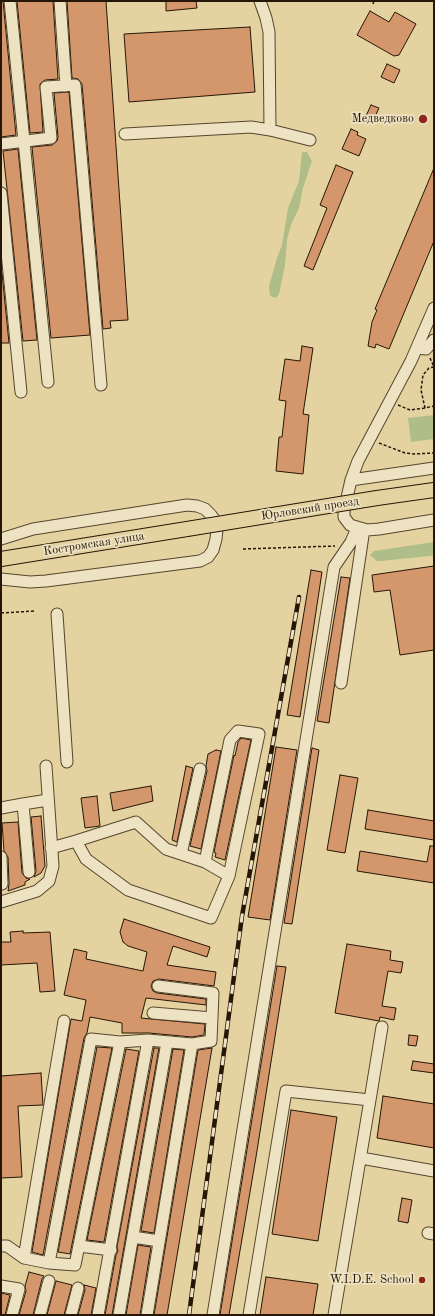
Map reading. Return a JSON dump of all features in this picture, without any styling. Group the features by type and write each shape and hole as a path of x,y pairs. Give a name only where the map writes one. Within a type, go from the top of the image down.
{"main road":[{"name":"Юрловский проезд","path":"187,529 434,490"},
{"name":"Костромская улица","path":"1,559 187,529"}],"street":[{"path":"10,1 48,382"},
{"path":"60,1 66,86"},
{"path":"260,1 269,32 270,130"},
{"path":"1,144 52,138 46,87 75,86 101,385"},
{"path":"125,134 251,127 310,140"},
{"path":"1,193 21,392"},
{"path":"434,308 411,361 358,461 351,480 344,511 344,517 350,525 361,528 379,529 434,520"},
{"path":"417,348 426,349 434,340"},
{"path":"351,480 434,468"},
{"path":"1,539 33,529 187,506 197,506 208,512 216,522 217,529 213,550 208,557 200,561 46,581 30,582 1,579"},
{"path":"341,683 361,528"},
{"path":"213,1315 334,567 361,528"},
{"path":"57,614 67,762"},
{"path":"76,841 86,859 128,890 211,918 229,876 259,734 238,731 230,740 205,862"},
{"path":"1,902 36,891 49,881 53,866 46,766"},
{"path":"182,854 200,769"},
{"path":"1,808 48,800"},
{"path":"23,804 29,872"},
{"path":"51,848 136,822 166,849 205,862 229,876"},
{"path":"1,857 2,884"},
{"path":"49,1263 91,1039 120,1042 148,1040 192,1044 211,1041 213,993 158,986"},
{"path":"153,1013 212,1018"},
{"path":"24,1258 64,1022"},
{"path":"334,1315 382,1027"},
{"path":"98,1315 112,1246 148,1040"},
{"path":"1,1246 7,1246 24,1258 49,1263 75,1265 120,1042"},
{"path":"119,1315 167,1042"},
{"path":"147,1315 192,1044"},
{"path":"249,1315 286,1091 370,1100"},
{"path":"361,1158 434,1171"},
{"path":"79,1246 112,1246 132,1241 159,1241"},
{"path":"40,1315 49,1281"},
{"path":"1,1286 19,1289 12,1315"},
{"path":"71,1315 78,1288"}],"path":[{"path":"425,408 421,390 421,382 423,375 430,368 434,367"},
{"path":"395,404 410,410 434,406"},
{"path":"379,443 405,453 434,453"},
{"path":"243,549 340,546"},
{"path":"1,613 35,611"}],"green space":[{"path":"302,152 307,152 312,161 303,188 299,208 291,225 287,240 285,265 279,294 276,298 270,296 269,286 282,245 288,208 299,181"},
{"path":"434,415 434,439 411,442 408,418"},
{"path":"434,542 434,555 430,556 377,561 370,555 374,551"}],"building":[{"path":"1,1 3,1 16,135 1,137"},
{"path":"17,1 53,1 58,79 45,80 40,84 43,132 30,133"},
{"path":"67,1 106,1 128,320 110,321 111,328 103,329 82,84 78,79 72,78"},
{"path":"166,1 196,1 197,8 166,11"},
{"path":"370,11 389,22 395,12 416,24 399,55 394,56 357,35"},
{"path":"250,27 255,92 129,102 124,34"},
{"path":"387,64 400,70 394,83 381,77"},
{"path":"69,92 90,335 51,338 32,147 52,145 57,141 58,137 54,93"},
{"path":"371,105 379,108 374,119 366,116"},
{"path":"351,129 358,132 357,135 366,139 359,156 342,149"},
{"path":"18,149 37,340 23,341 3,151"},
{"path":"336,165 353,172 313,270 304,266 327,208 320,205"},
{"path":"434,168 434,241 389,349 376,344 375,348 368,346 372,322 377,310 375,309"},
{"path":"1,263 9,343 1,343"},
{"path":"302,346 313,348 303,414 309,415 303,474 276,471 279,437 282,437 286,401 279,400 285,359 300,361"},
{"path":"434,566 434,650 400,655 390,590 374,592 372,575"},
{"path":"311,570 322,572 300,717 287,715"},
{"path":"341,577 350,578 329,723 317,721"},
{"path":"241,738 251,740 225,860 215,857 216,853 214,852 234,755 235,756 238,742"},
{"path":"276,747 297,750 270,920 248,917"},
{"path":"312,748 319,750 292,924 284,923"},
{"path":"216,750 221,751 201,849 190,846 207,771 206,766 208,754"},
{"path":"186,766 193,768 177,842 172,840"},
{"path":"340,775 358,778 345,853 327,850"},
{"path":"151,786 153,801 113,811 110,793"},
{"path":"97,796 100,826 85,828 81,798"},
{"path":"368,810 434,821 434,840 365,829"},
{"path":"41,816 45,866 41,873 34,877 36,871 31,817"},
{"path":"18,822 22,873 26,878 30,879 25,882 25,885 8,891 8,857 4,851 2,823"},
{"path":"430,846 434,846 434,883 357,871 360,851 427,862"},
{"path":"124,919 210,947 207,957 173,946 167,965 216,972 214,986 159,979 153,981 151,986 153,991 157,993 206,999 206,1005 146,998 141,1018 205,1024 204,1035 192,1037 149,1033 122,1033 122,1023 90,1017 87,1033 84,1038 43,1255 32,1252 71,1019 82,1021 86,1000 64,995 74,949 87,952 86,959 143,971 147,952 128,946 123,942 120,932"},
{"path":"23,931 23,933 50,932 55,991 40,992 37,963 1,965 1,942 11,942 10,932"},
{"path":"347,944 391,951 390,960 403,962 401,973 388,971 382,1006 396,1008 394,1020 380,1017 379,1021 335,1013"},
{"path":"277,966 286,967 256,1157 229,1315 220,1315"},
{"path":"409,1035 418,1036 416,1046 408,1045"},
{"path":"97,1047 112,1048 70,1254 58,1252"},
{"path":"154,1048 159,1048 112,1315 105,1315 118,1251 117,1247"},
{"path":"212,1048 167,1315 154,1315 198,1050"},
{"path":"126,1049 139,1051 104,1242 87,1240"},
{"path":"173,1049 184,1050 154,1233 141,1231"},
{"path":"413,1061 434,1064 434,1073 411,1070"},
{"path":"41,1073 43,1105 18,1106 22,1177 1,1178 1,1076"},
{"path":"383,1096 434,1104 434,1148 377,1138"},
{"path":"291,1110 337,1117 318,1241 272,1234"},
{"path":"402,1198 412,1200 408,1223 398,1221"},
{"path":"138,1245 151,1247 140,1315 126,1315"},
{"path":"29,1272 44,1276 33,1315 19,1315 26,1291 25,1286"},
{"path":"266,1277 318,1284 313,1315 260,1315"},
{"path":"56,1281 72,1285 64,1315 47,1315"},
{"path":"84,1285 96,1288 91,1315 78,1315 85,1290"},
{"path":"1,1293 10,1295 5,1315 1,1315"}],"railway":[{"path":"189,1315 242,916 299,597"}],"place":[{"name":"Медведково","path":"423,119"},
{"name":"W.I.D.E. School","path":"422,1280"}]}
